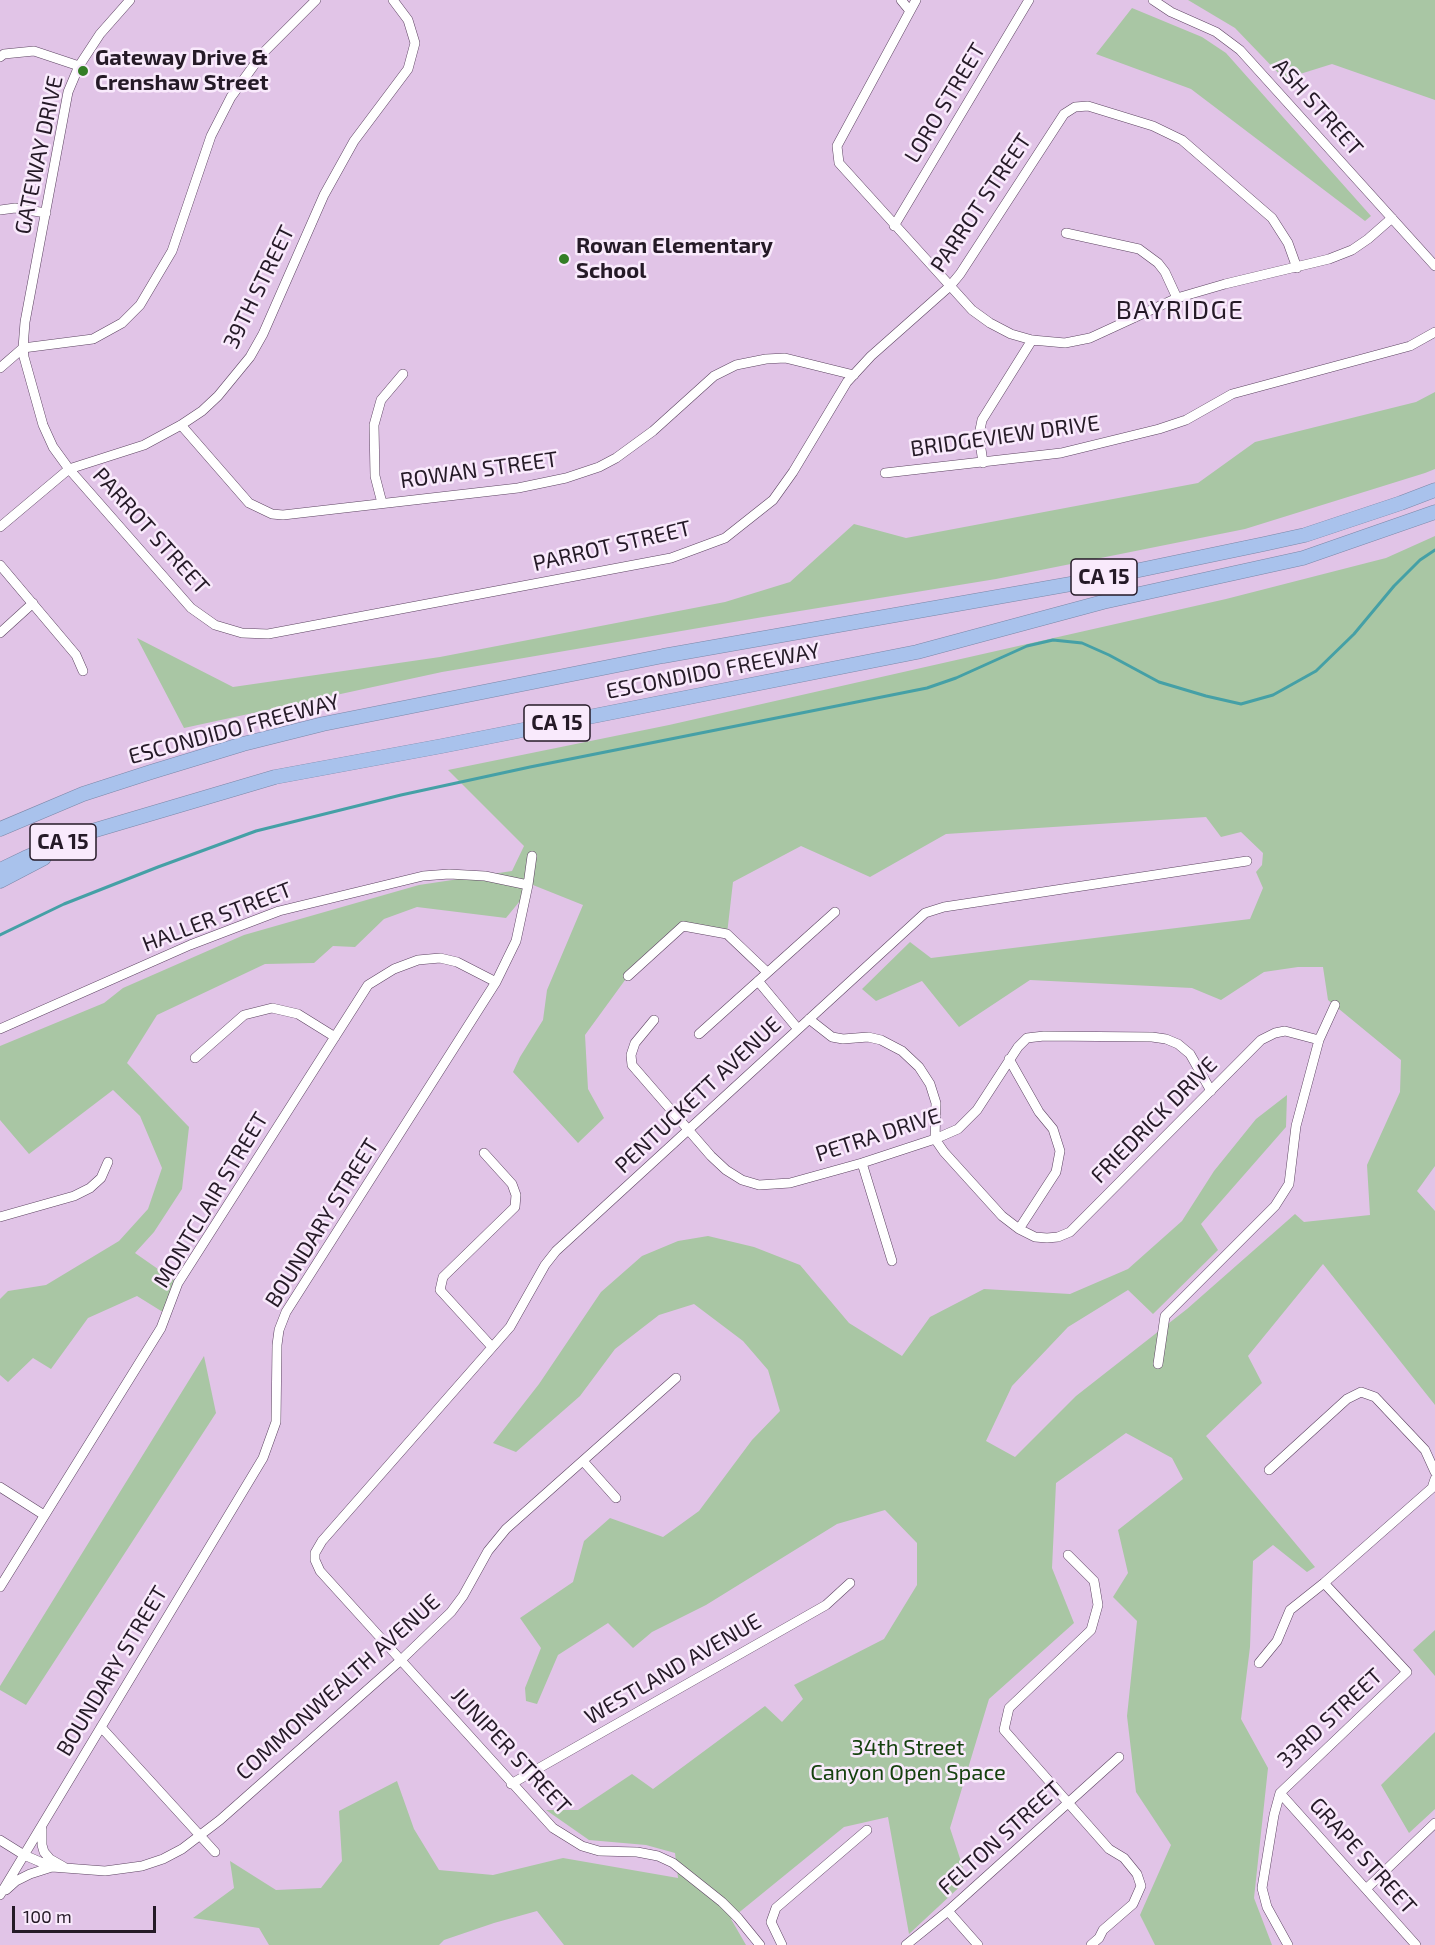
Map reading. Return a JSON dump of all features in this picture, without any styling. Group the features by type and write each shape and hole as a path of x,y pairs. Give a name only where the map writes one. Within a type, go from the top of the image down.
{"highway":[{"name":"ESCONDIDO FREEWAY","path":"0,829 83,794 243,744 323,724 663,656 1082,582 1305,534 1435,490"},
{"name":"ESCONDIDO FREEWAY","path":"0,870 82,834 275,777 917,652 1103,602 1303,558 1435,512"},
{"path":"0,881 66,847 128,821"}],"street":[{"name":"GATEWAY DRIVE","path":"69,469 53,447 43,425 23,348 25,322 68,92 79,66 100,34 130,0"},
{"path":"0,368 23,348 93,339 122,323 140,305 172,251 212,136 231,97 262,54 316,0"},
{"name":"39TH STREET","path":"0,527 69,469 144,445 202,411 218,396 250,357 263,334 324,195 354,141 408,69 414,43 408,20 393,0"},
{"path":"901,0 910,10"},
{"path":"916,0 837,146 839,163 972,310 1011,334 1032,340 1065,343 1090,338 1177,298 1225,284 1297,268 1352,250 1392,218"},
{"name":"LORO STREET","path":"894,226 1029,0"},
{"name":"ASH STREET","path":"1153,0 1171,12 1216,32 1240,50 1435,266"},
{"path":"0,57 4,54 34,51 79,66"},
{"name":"PARROT STREET","path":"69,469 192,608 214,625 242,633 268,634 671,558 724,538 773,501 847,382 871,356 950,286 960,274 1064,114 1075,106 1088,106 1153,126 1182,140 1272,218 1288,243 1297,268"},
{"path":"0,210 15,207 46,213"},
{"path":"1066,233 1139,249 1158,263 1165,272 1177,298"},
{"name":"BRIDGEVIEW DRIVE","path":"885,473 1061,453 1159,429 1186,420 1232,394 1410,346 1435,332"},
{"path":"983,463 979,435 982,420 1032,340"},
{"name":"ROWAN STREET","path":"181,425 249,503 272,514 283,515 518,488 566,478 599,467 616,458 653,431 714,376 736,365 785,358 854,375"},
{"path":"382,503 375,476 374,425 381,400 403,374"},
{"path":"0,565 76,655 83,671"},
{"path":"0,633 33,603"},
{"name":"BOUNDARY STREET","path":"0,1895 263,1458 276,1422 277,1345 279,1330 286,1312 496,982 516,941 532,856"},
{"name":"PENTUCKETT AVENUE","path":"320,1570 315,1560 315,1553 322,1541 510,1327 544,1265 556,1251 925,913 944,907 1247,861"},
{"name":"HALLER STREET","path":"0,1029 190,945 279,911 423,876 449,874 485,876 528,885"},
{"path":"699,1034 835,912"},
{"path":"628,976 683,926 727,934 767,972"},
{"name":"MONTCLAIR STREET","path":"0,1587 161,1328 178,1282 368,985 394,969 418,960 440,958 457,962 496,982"},
{"path":"758,981 798,1029"},
{"path":"1158,1364 1166,1316 1275,1206 1289,1184 1296,1126 1319,1040 1335,1005"},
{"path":"195,1058 244,1015 272,1008 298,1014 335,1037"},
{"path":"809,1019 832,1037 843,1039 868,1037 881,1040 902,1051 919,1068 930,1084 936,1103 935,1139 1002,1216 1019,1229 1056,1173 1060,1151 1053,1129 1038,1112 1009,1059"},
{"path":"654,1020 635,1043 631,1054 632,1065 688,1130"},
{"name":"FRIEDRICK DRIVE","path":"1019,1229 1035,1237 1047,1238 1058,1237 1070,1232 1261,1040 1285,1031 1319,1040"},
{"name":"PETRA DRIVE","path":"688,1130 726,1170 741,1180 759,1185 790,1183 862,1163 935,1139 957,1129 977,1110 1018,1047 1028,1038 1044,1036 1152,1037 1178,1044 1190,1054 1211,1091"},
{"path":"484,1153 512,1184 516,1195 515,1207 443,1277 440,1290 492,1347"},
{"path":"0,1217 74,1196 90,1188 101,1178 108,1162"},
{"path":"862,1163 892,1261"},
{"name":"COMMONWEALTH AVENUE","path":"0,1840 24,1855 52,1867 105,1871 142,1866 182,1849 220,1820 401,1660 451,1612 463,1596 488,1551 506,1529 676,1378"},
{"path":"1269,1470 1347,1399 1361,1392 1375,1397 1425,1450 1435,1472"},
{"path":"583,1461 616,1498"},
{"path":"1259,1664 1277,1641 1290,1610 1432,1488 1435,1479"},
{"path":"0,1487 44,1515"},
{"path":"1068,1555 1094,1581 1098,1605 1090,1630 1009,1708 1004,1730 1109,1849 1124,1858 1137,1874 1141,1886 1133,1904 1103,1930 1102,1941 1091,1945"},
{"name":"JUNIPER STREET","path":"320,1570 553,1828 582,1846 599,1851 648,1854 673,1863 716,1896 760,1945"},
{"name":"WESTLAND AVENUE","path":"511,1784 826,1605 850,1583"},
{"name":"33RD STREET","path":"1280,1793 1407,1672 1324,1583"},
{"path":"101,1727 215,1852"},
{"name":"FELTON STREET","path":"906,1945 948,1911 1119,1757"},
{"path":"1280,1793 1262,1888 1267,1907 1288,1945"},
{"name":"GRAPE STREET","path":"1280,1793 1416,1945"},
{"path":"1366,1889 1435,1823"},
{"path":"42,1826 44,1852 50,1859 69,1869"},
{"path":"782,1945 771,1922 773,1912 867,1830"},
{"path":"0,1895 16,1881 52,1867"},
{"path":"948,1911 978,1945"}],"green space":[{"path":"1188,0 1435,0 1435,100 1332,64 1284,79 1235,28"},
{"path":"1132,8 1202,37 1226,53 1371,216 1365,221 1191,89 1096,54"},
{"path":"1435,392 1435,469 1245,529 996,579 442,672 184,728 137,638 233,687 440,657 725,602 790,582 854,524 906,538 1198,483 1255,442 1416,402"},
{"name":"34th Street Canyon Open Space","path":"1435,536 1435,1166 1417,1191 1435,1211 1435,1405 1323,1264 1248,1356 1262,1383 1206,1436 1315,1567 1307,1572 1273,1545 1253,1561 1250,1647 1241,1719 1268,1768 1254,1898 1272,1945 1155,1945 1140,1915 1171,1845 1136,1792 1127,1716 1137,1621 1113,1597 1128,1573 1118,1530 1183,1479 1172,1458 1126,1433 1056,1483 1052,1568 1074,1623 989,1699 950,1828 967,1880 909,1934 888,1817 844,1827 731,1919 746,1945 564,1945 537,1911 444,1940 439,1945 269,1945 259,1928 193,1918 234,1888 230,1861 276,1890 321,1888 342,1861 339,1811 397,1781 414,1829 439,1870 493,1875 563,1858 678,1878 675,1853 646,1845 589,1840 546,1810 578,1810 632,1774 653,1789 765,1706 782,1722 803,1699 794,1685 884,1639 917,1585 917,1543 885,1510 837,1524 706,1605 652,1632 633,1648 608,1623 558,1655 537,1704 526,1701 525,1688 541,1648 520,1618 573,1582 584,1541 610,1518 663,1537 699,1511 752,1440 780,1411 768,1370 743,1341 694,1304 659,1315 615,1349 580,1396 516,1452 493,1443 539,1384 601,1292 642,1256 678,1241 708,1236 754,1247 800,1265 849,1323 902,1356 930,1317 984,1289 1070,1294 1128,1269 1182,1221 1214,1171 1256,1119 1287,1095 1286,1127 1201,1224 1218,1250 1153,1314 1128,1290 1068,1327 1012,1386 986,1441 1015,1457 1076,1396 1187,1309 1295,1214 1304,1222 1370,1215 1367,1165 1400,1092 1401,1060 1328,1000 1323,967 1298,967 1264,972 1221,1000 1192,988 1030,980 959,1027 922,981 876,1001 862,989 910,942 931,958 1250,919 1263,888 1256,872 1262,865 1263,853 1241,832 1221,837 1206,817 946,834 870,877 801,846 733,882 727,934 683,926 628,976 585,1035 588,1089 604,1118 578,1143 513,1072 543,1020 547,990 583,905 533,885 506,918 417,907 384,919 355,947 333,946 314,963 265,964 157,1015 127,1063 189,1127 182,1189 154,1232 135,1253 178,1283 166,1314 137,1296 88,1318 51,1369 33,1358 8,1382 0,1375 0,1299 8,1291 46,1285 119,1241 148,1209 162,1168 140,1116 113,1090 29,1154 0,1120 0,1046 104,1003 123,988 244,935 419,885 512,871 524,846 448,770 669,725 1226,599 1386,558"},
{"path":"204,1356 216,1413 26,1705 0,1690 0,1686"},
{"path":"1435,1630 1435,1676 1413,1650"},
{"path":"1435,1732 1435,1809 1409,1833 1381,1785"}],"waterway":[{"path":"0,935 64,904 256,831 401,795 530,767 927,688 956,678 1027,646 1053,640 1082,643 1159,682 1241,704 1273,695 1316,671 1354,634 1394,586 1420,560 1435,550"}],"place":[{"name":"Gateway Drive & Crenshaw Street","path":"83,71"},
{"name":"Rowan Elementary School","path":"564,259"}],"district":[{"name":"BAYRIDGE","path":"1180,310"}]}
